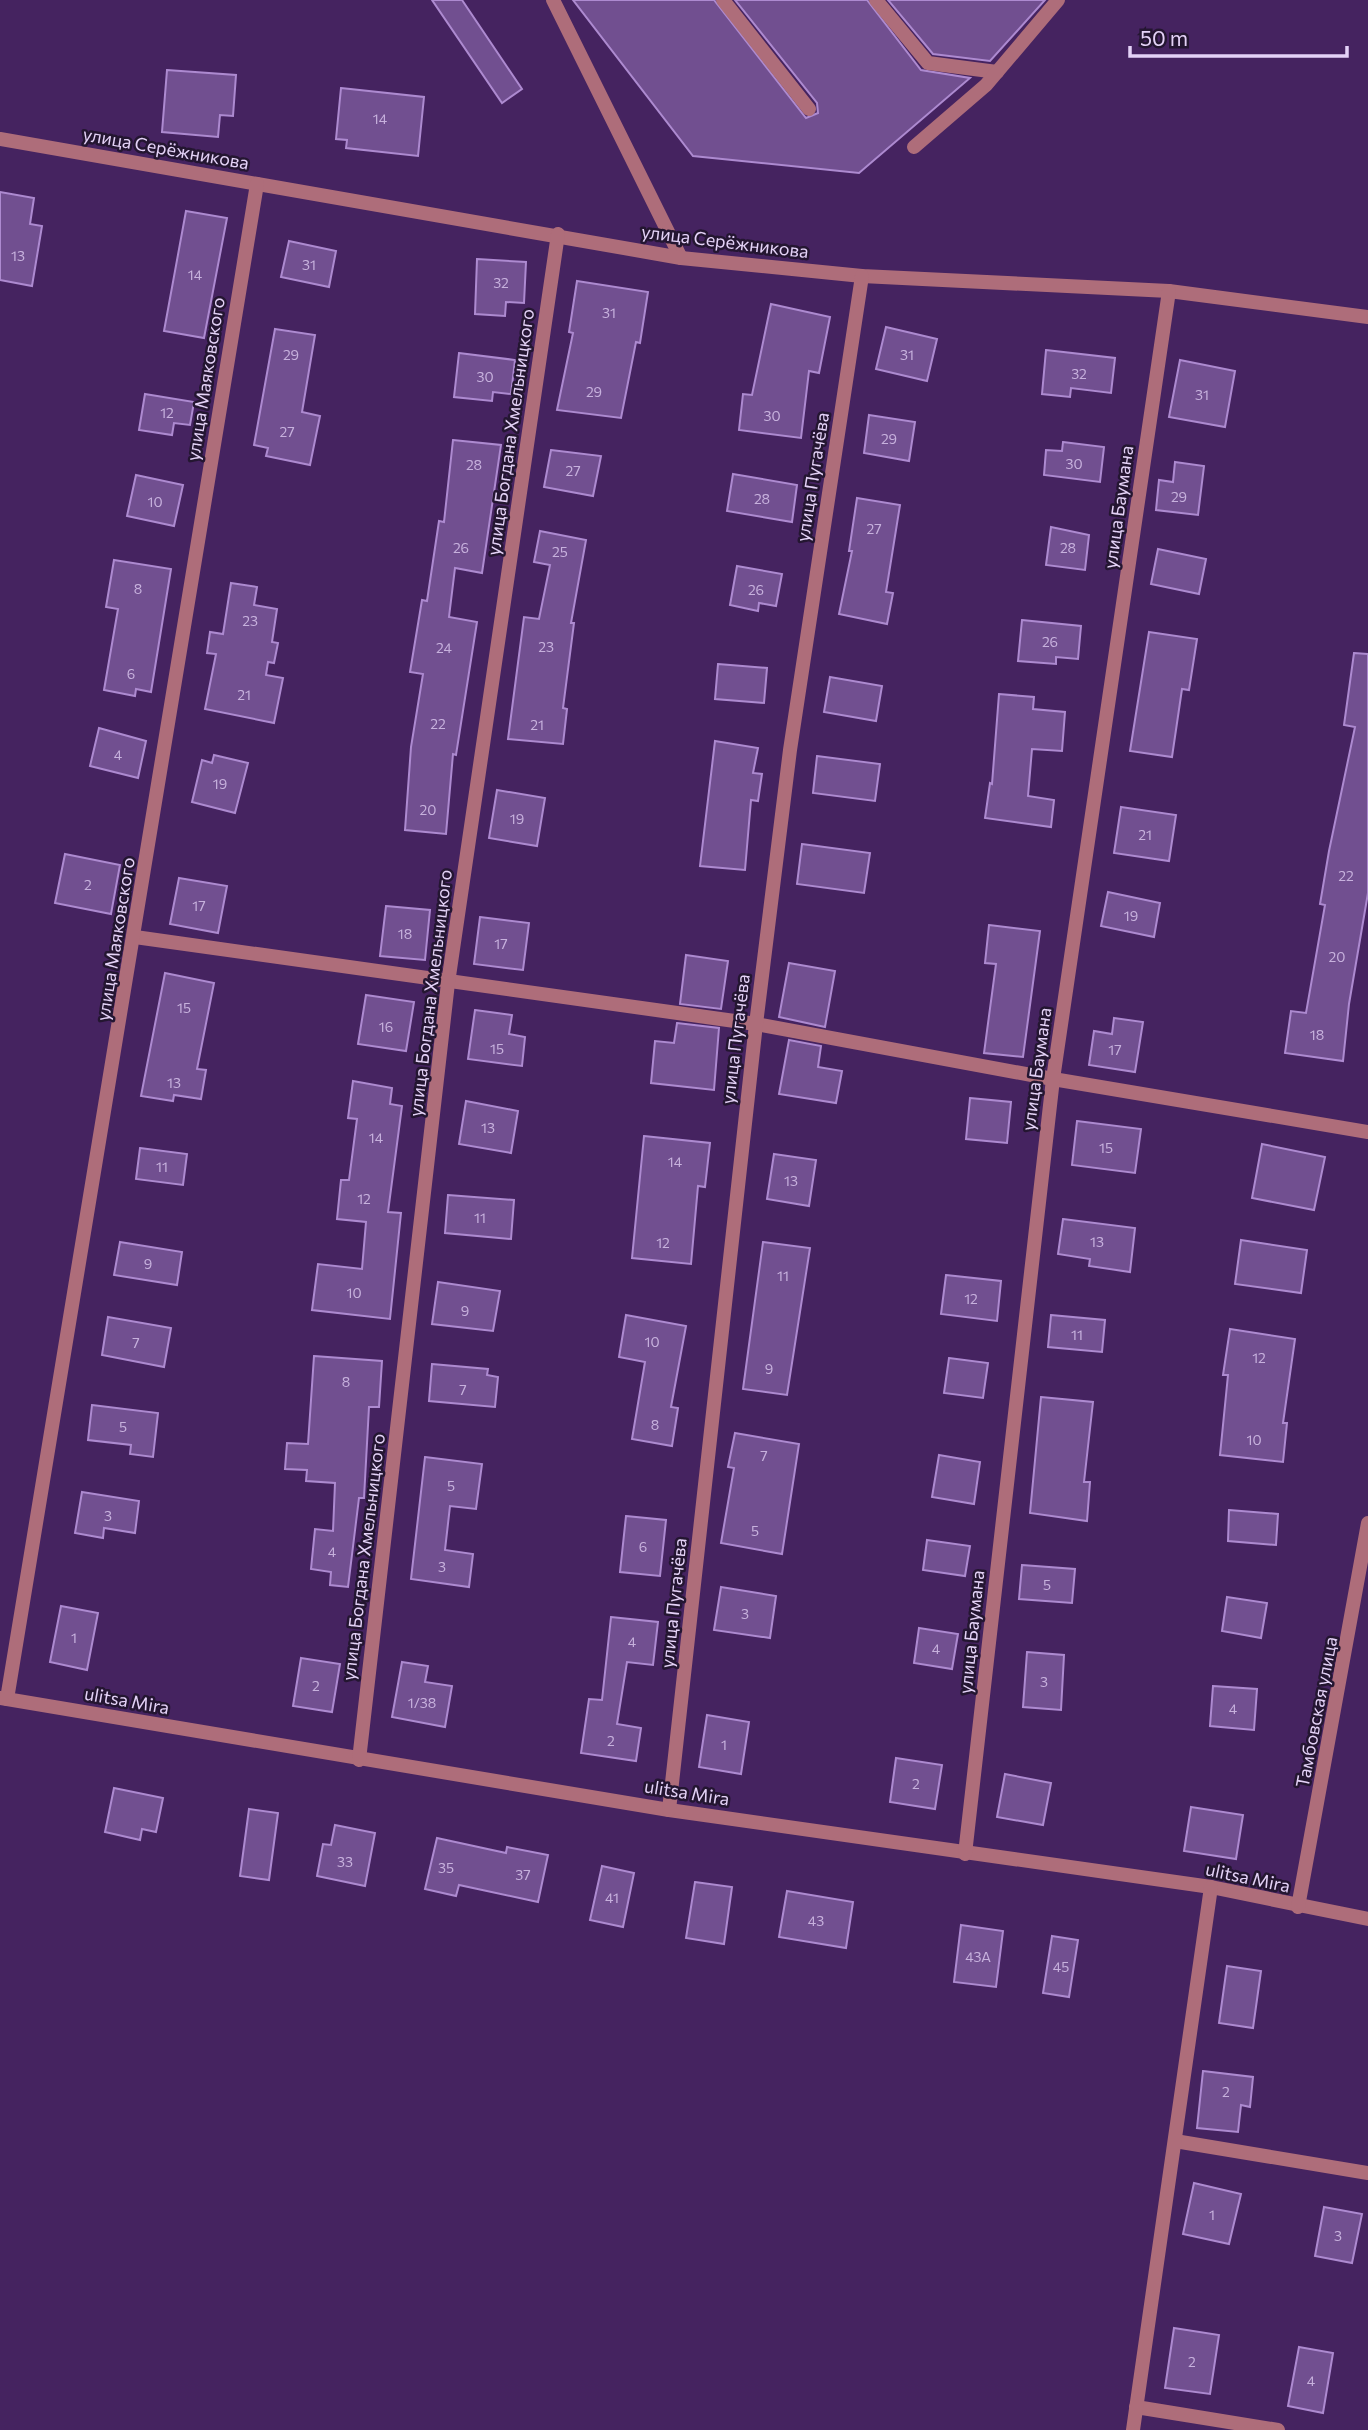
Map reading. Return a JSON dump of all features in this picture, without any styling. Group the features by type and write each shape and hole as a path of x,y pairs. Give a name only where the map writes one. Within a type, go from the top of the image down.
{"street":[{"path":"553,0 681,258"},
{"path":"723,0 809,109"},
{"path":"876,0 928,64 997,72"},
{"path":"914,147 997,72 1058,0"},
{"name":"улица Серёжникова","path":"0,139 558,234 681,258 862,276 1169,291 1368,317"},
{"name":"улица Маяковского","path":"4,1699 135,937 257,184"},
{"name":"улица Богдана Хмельницкого","path":"359,1760 448,983 558,234"},
{"name":"улица Пугачёва","path":"669,1810 756,1024 790,750 862,276"},
{"name":"улица Баумана","path":"965,1854 1053,1079 1169,291"},
{"path":"135,937 448,983 756,1024 1053,1079 1368,1132"},
{"name":"Тамбовская улица","path":"1298,1907 1363,1592 1368,1523"},
{"name":"ulitsa Mira","path":"4,1699 669,1810 1211,1887 1298,1907 1368,1919"},
{"path":"1133,2430 1211,1887"},
{"path":"1175,2141 1368,2173"},
{"path":"1136,2407 1278,2430"}],"building":[{"path":"432,0 462,0 522,89 502,103"},
{"path":"573,0 714,0 806,118 818,113 817,103 735,0 867,0 921,70 970,78 859,173 693,156"},
{"path":"888,0 1045,0 990,61 933,54"},
{"path":"167,70 236,75 233,116 220,115 218,137 162,132"},
{"path":"341,88 424,97 418,156 346,148 347,140 336,139"},
{"path":"0,192 34,198 30,224 42,226 32,286 0,280"},
{"path":"186,211 227,218 204,338 164,331"},
{"path":"289,241 336,251 329,287 281,277"},
{"path":"477,259 526,262 524,303 506,302 505,316 475,314"},
{"path":"577,281 648,292 640,343 636,342 621,418 557,410 573,333 569,332"},
{"path":"771,304 830,317 819,373 809,371 801,438 739,430 743,394 752,395"},
{"path":"886,327 937,339 927,381 876,369"},
{"path":"275,329 315,335 302,412 320,416 310,465 266,456 268,448 254,445"},
{"path":"1046,350 1115,358 1111,393 1071,388 1070,397 1042,394"},
{"path":"459,353 515,360 511,394 493,392 492,401 454,397"},
{"path":"1180,360 1235,371 1225,427 1169,417"},
{"path":"145,394 194,402 190,425 174,423 172,435 139,430"},
{"path":"869,415 915,422 909,461 864,453"},
{"path":"453,440 501,445 482,573 455,568 449,617 477,622 456,755 453,754 446,834 405,830 411,747 423,674 410,672 422,600 427,601 439,521 444,522"},
{"path":"1063,442 1104,447 1100,482 1044,475 1046,450 1062,451"},
{"path":"551,450 601,456 593,496 544,487"},
{"path":"1175,462 1204,466 1198,515 1156,510 1159,480 1173,482"},
{"path":"733,474 797,485 792,522 727,511"},
{"path":"136,475 183,485 174,526 127,516"},
{"path":"857,498 900,505 886,592 893,593 887,624 839,614 852,551 849,551"},
{"path":"1051,527 1089,535 1085,570 1046,565"},
{"path":"540,531 586,540 571,623 574,623 563,708 567,709 563,744 508,739 524,617 539,619 550,565 534,562"},
{"path":"1158,549 1206,559 1199,594 1151,584"},
{"path":"114,560 171,569 151,692 136,689 135,696 104,690 118,609 106,607"},
{"path":"737,566 782,574 776,606 759,603 758,611 730,605"},
{"path":"231,583 257,587 254,605 277,609 272,642 278,643 274,663 268,662 266,675 283,678 274,723 205,709 216,654 207,653 210,632 223,634"},
{"path":"1022,620 1081,626 1078,659 1056,657 1056,664 1018,661"},
{"path":"1149,632 1197,639 1189,690 1182,689 1172,757 1130,751"},
{"path":"1354,653 1368,654 1368,893 1349,1004 1343,1061 1285,1053 1291,1011 1306,1013 1325,905 1320,904 1355,727 1344,725"},
{"path":"718,664 767,668 764,703 715,699"},
{"path":"830,677 882,686 876,721 824,712"},
{"path":"999,694 1034,697 1033,709 1065,712 1062,751 1032,749 1028,796 1054,800 1051,827 985,818 990,783 992,784"},
{"path":"99,728 146,741 138,778 90,766"},
{"path":"715,741 758,748 753,773 762,774 758,801 751,800 745,870 700,866"},
{"path":"214,755 248,763 235,813 192,802 202,760 212,763"},
{"path":"817,756 880,764 875,801 813,793"},
{"path":"497,790 545,798 537,846 489,838"},
{"path":"1121,807 1176,815 1169,861 1114,853"},
{"path":"802,844 870,853 864,893 797,884"},
{"path":"65,854 120,865 111,914 55,903"},
{"path":"179,878 227,886 218,933 170,924"},
{"path":"1108,892 1160,903 1154,937 1101,926"},
{"path":"386,906 430,910 425,960 380,956"},
{"path":"480,917 529,923 523,970 474,964"},
{"path":"989,925 1040,931 1023,1057 984,1053 996,964 985,963"},
{"path":"686,955 728,961 721,1009 680,1004"},
{"path":"789,963 835,971 825,1027 779,1017"},
{"path":"165,973 214,983 197,1069 206,1070 201,1099 174,1095 173,1101 141,1096"},
{"path":"366,995 414,1002 406,1051 358,1044"},
{"path":"475,1010 512,1015 509,1034 525,1037 522,1066 468,1059"},
{"path":"1114,1018 1143,1022 1135,1072 1089,1065 1094,1031 1112,1034"},
{"path":"677,1023 719,1028 714,1090 651,1083 655,1041 674,1043"},
{"path":"789,1040 821,1046 818,1067 842,1071 836,1103 779,1094"},
{"path":"353,1081 392,1088 390,1104 402,1106 388,1212 401,1213 390,1319 312,1310 318,1264 362,1269 366,1222 337,1219 341,1180 349,1180 357,1119 348,1118"},
{"path":"970,1098 1011,1102 1007,1143 966,1139"},
{"path":"466,1101 518,1111 511,1153 459,1144"},
{"path":"1077,1121 1141,1129 1135,1173 1072,1165"},
{"path":"644,1136 710,1143 705,1187 698,1186 691,1264 632,1258"},
{"path":"1262,1144 1325,1157 1314,1210 1252,1198"},
{"path":"140,1148 187,1154 183,1185 136,1179"},
{"path":"774,1154 816,1160 809,1206 767,1199"},
{"path":"448,1195 514,1200 511,1239 445,1233"},
{"path":"1063,1219 1135,1228 1130,1272 1089,1266 1090,1259 1058,1254"},
{"path":"1241,1240 1307,1250 1301,1293 1235,1284"},
{"path":"120,1242 182,1252 177,1285 114,1275"},
{"path":"763,1242 810,1248 787,1395 743,1389"},
{"path":"946,1275 1001,1281 997,1321 941,1314"},
{"path":"438,1282 500,1291 493,1331 432,1324"},
{"path":"626,1315 686,1326 671,1407 678,1408 672,1446 632,1439 645,1362 619,1357"},
{"path":"1051,1315 1105,1320 1102,1352 1048,1347"},
{"path":"108,1317 171,1328 164,1367 102,1355"},
{"path":"1230,1329 1295,1339 1283,1423 1287,1423 1283,1462 1220,1455 1228,1375 1223,1375"},
{"path":"314,1356 382,1361 379,1407 369,1407 364,1498 359,1498 348,1587 330,1585 331,1572 311,1569 315,1529 333,1531 335,1483 306,1481 307,1470 285,1469 287,1443 308,1444"},
{"path":"949,1358 988,1363 983,1398 944,1393"},
{"path":"432,1364 488,1369 487,1375 498,1377 495,1407 429,1401"},
{"path":"1041,1397 1093,1402 1084,1482 1090,1482 1087,1521 1030,1513"},
{"path":"92,1405 158,1413 153,1457 130,1454 131,1445 88,1440"},
{"path":"735,1433 799,1444 782,1554 721,1543 734,1468 728,1467"},
{"path":"939,1455 980,1462 974,1504 932,1497"},
{"path":"425,1457 482,1464 476,1509 450,1506 445,1550 473,1554 469,1587 411,1579"},
{"path":"82,1492 139,1501 135,1533 104,1528 103,1538 75,1533"},
{"path":"1229,1510 1278,1514 1276,1545 1228,1541"},
{"path":"626,1516 666,1520 660,1576 620,1572"},
{"path":"927,1540 970,1546 965,1576 923,1570"},
{"path":"1022,1565 1075,1569 1072,1603 1019,1599"},
{"path":"721,1587 776,1596 770,1638 714,1630"},
{"path":"1227,1597 1267,1603 1261,1638 1222,1631"},
{"path":"61,1606 98,1613 87,1670 50,1662"},
{"path":"611,1617 658,1622 653,1665 627,1662 617,1724 641,1728 636,1761 581,1753 589,1699 602,1700"},
{"path":"919,1628 958,1634 952,1669 914,1663"},
{"path":"1027,1652 1064,1655 1061,1710 1023,1707"},
{"path":"301,1658 340,1664 332,1712 293,1706"},
{"path":"402,1662 428,1666 425,1682 452,1686 445,1727 392,1717"},
{"path":"1213,1686 1257,1689 1254,1730 1210,1726"},
{"path":"707,1715 749,1722 741,1774 699,1767"},
{"path":"896,1758 942,1765 935,1809 890,1802"},
{"path":"1005,1774 1051,1783 1043,1825 997,1817"},
{"path":"114,1788 163,1798 156,1832 142,1829 140,1840 105,1832"},
{"path":"1191,1807 1243,1815 1236,1859 1184,1851"},
{"path":"249,1809 278,1813 269,1880 240,1876"},
{"path":"335,1825 375,1833 365,1886 317,1876 323,1844 331,1845"},
{"path":"437,1838 506,1853 507,1847 548,1855 538,1902 459,1885 456,1896 425,1889"},
{"path":"602,1866 634,1873 623,1927 590,1920"},
{"path":"695,1882 732,1887 724,1944 686,1938"},
{"path":"787,1891 853,1902 846,1948 779,1937"},
{"path":"961,1925 1003,1931 996,1987 954,1982"},
{"path":"1052,1936 1078,1940 1069,1997 1043,1993"},
{"path":"1227,1966 1261,1971 1253,2028 1219,2023"},
{"path":"1203,2071 1253,2077 1250,2107 1241,2105 1238,2132 1197,2128"},
{"path":"1194,2183 1241,2194 1229,2244 1183,2234"},
{"path":"1324,2207 1362,2214 1352,2263 1315,2256"},
{"path":"1174,2328 1219,2335 1210,2394 1165,2388"},
{"path":"1299,2347 1333,2353 1323,2413 1288,2406"}]}
